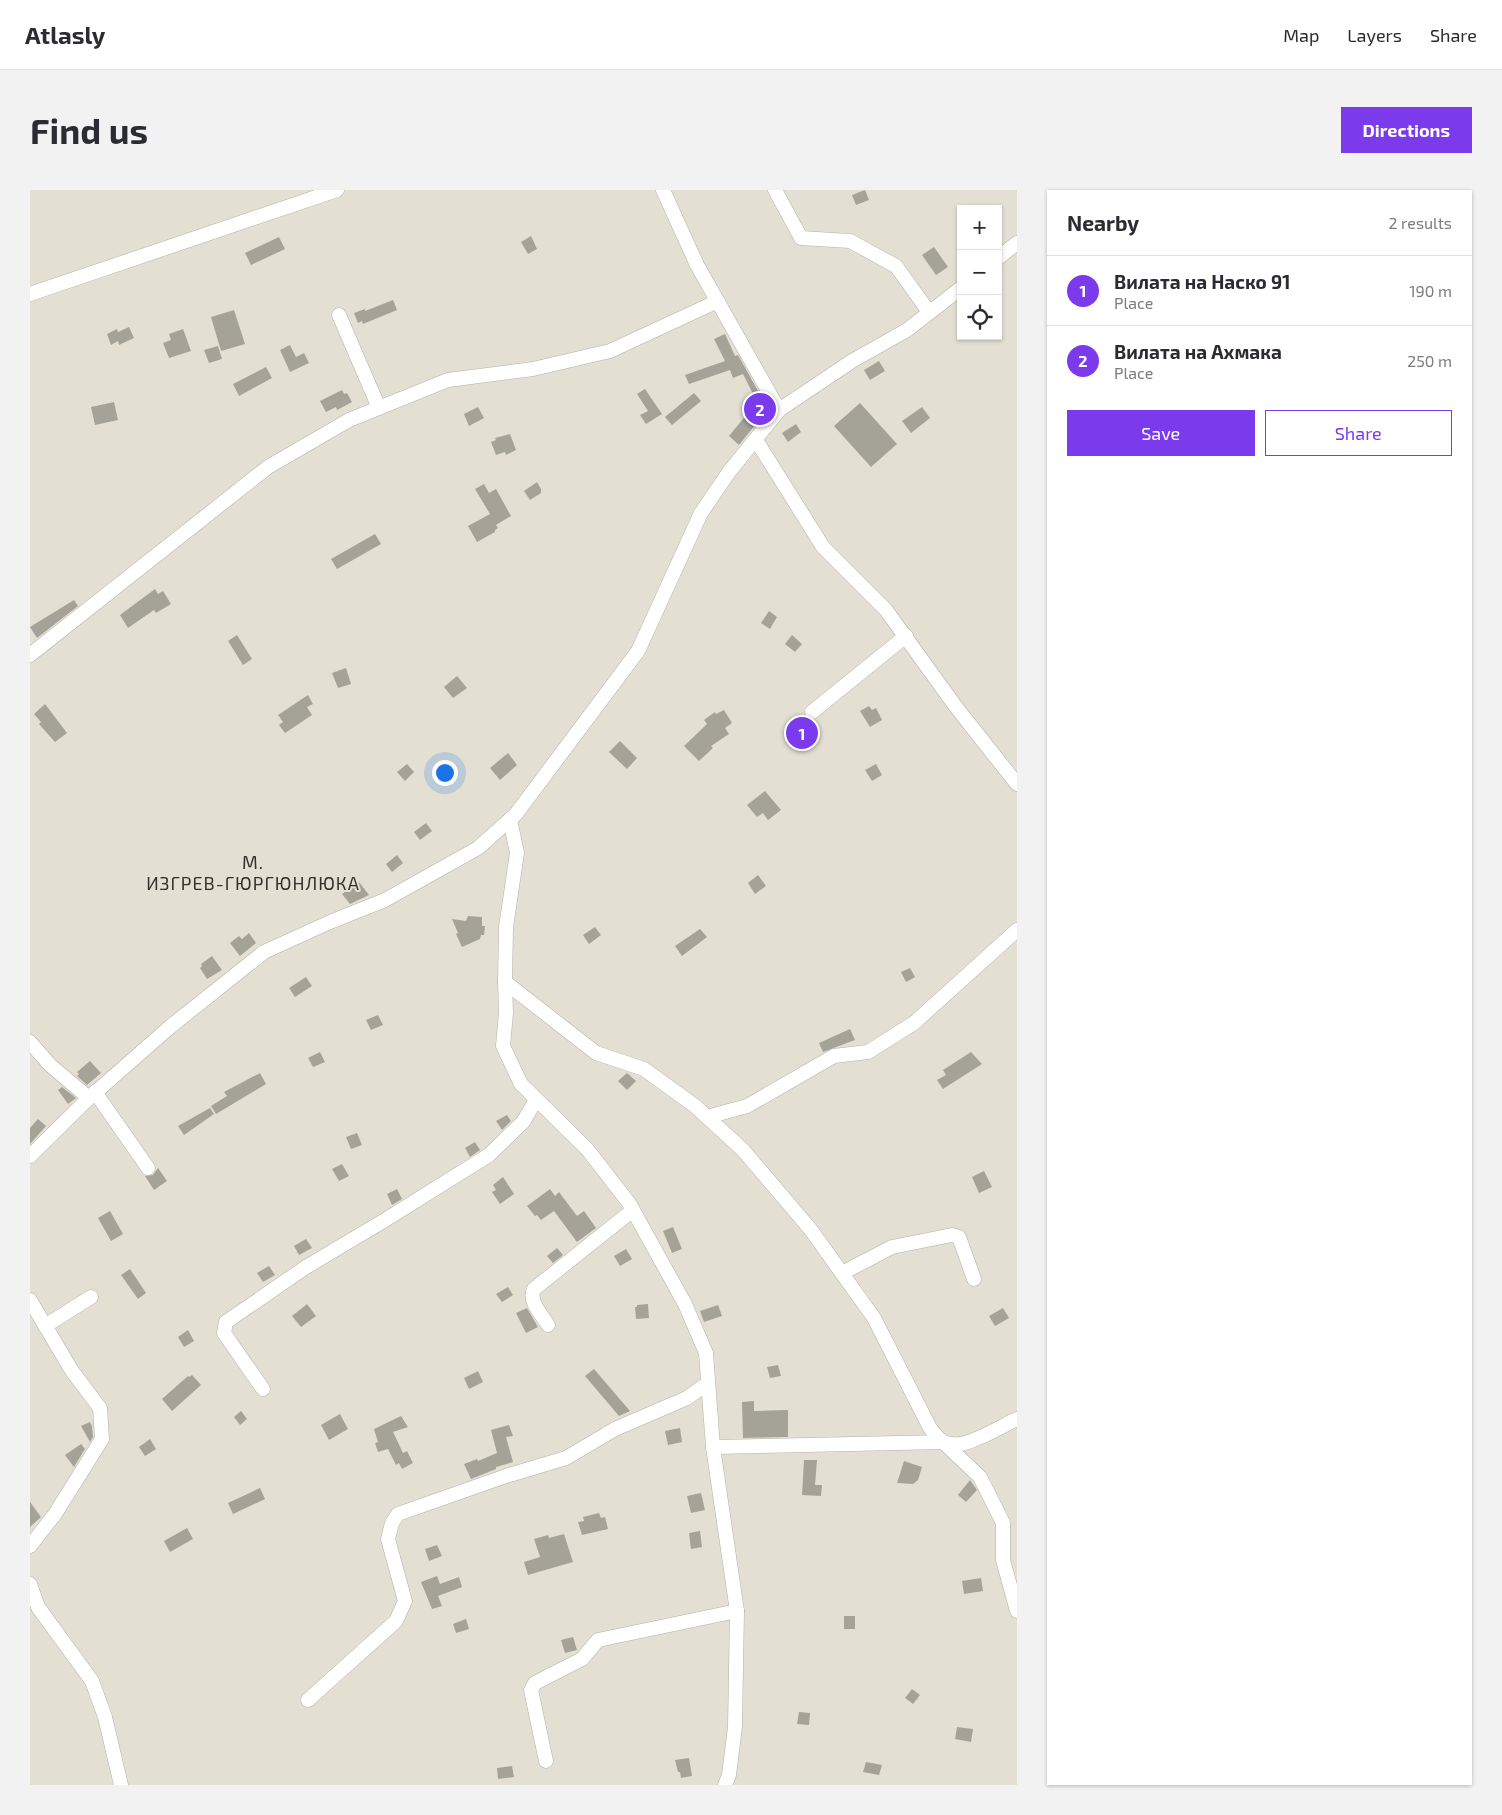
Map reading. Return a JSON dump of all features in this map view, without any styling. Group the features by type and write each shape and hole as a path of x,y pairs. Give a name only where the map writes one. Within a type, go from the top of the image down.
{"street":[{"path":"30,294 337,190"},
{"path":"663,190 697,265 779,410"},
{"path":"775,190 801,238 850,242 896,266 929,312"},
{"path":"1002,255 1017,243"},
{"path":"30,1156 92,1095 171,1026 264,952 330,922 385,900 478,848 510,820 638,651 702,514 730,472 779,410 852,361 907,330 957,291"},
{"path":"30,655 268,468 349,420 448,380 533,369 610,352 718,301"},
{"path":"339,315 379,408"},
{"path":"756,440 823,547 886,610 956,707 1017,784"},
{"path":"812,712 906,636"},
{"path":"510,820 517,854 506,927 506,1013 503,1046 520,1084 587,1149 633,1210 685,1304 706,1353 713,1446 738,1611 735,1727 730,1776 725,1785"},
{"path":"707,1117 746,1106 834,1056 868,1052 914,1023 1017,930"},
{"path":"505,982 596,1053 644,1069 695,1106 743,1150 781,1193 842,1272 874,1318 930,1428 980,1477 1002,1523 1003,1560 1017,1611"},
{"path":"30,1042 50,1065 92,1095 148,1168"},
{"path":"263,1388 224,1333 226,1322 306,1267 385,1220 489,1154 523,1122 536,1100"},
{"path":"548,1325 534,1302 532,1293 534,1289 633,1210"},
{"path":"842,1272 892,1247 952,1235 959,1237 974,1279"},
{"path":"45,1326 91,1297"},
{"path":"30,1300 72,1371 100,1408 102,1439 55,1514 30,1546"},
{"path":"308,1700 396,1622 405,1601 388,1539 392,1523 398,1514 506,1476 566,1458 615,1429 687,1398 708,1383"},
{"path":"713,1446 943,1442 954,1445 966,1443 1017,1419"},
{"path":"30,1584 38,1607 92,1681 105,1717 121,1785"},
{"path":"546,1761 531,1690 535,1683 582,1659 598,1640 738,1611"}],"building":[{"path":"865,190 869,200 856,205 852,195"},
{"path":"531,236 537,249 528,254 521,242"},
{"path":"279,237 285,249 251,265 245,253"},
{"path":"934,247 948,267 936,275 922,255"},
{"path":"393,300 397,310 363,324 362,321 358,323 354,313 365,309 365,311"},
{"path":"234,310 245,344 221,351 211,317"},
{"path":"129,327 134,338 119,345 118,341 111,345 107,334 117,329 118,332"},
{"path":"183,329 191,351 169,358 163,343 171,340 169,334"},
{"path":"725,334 735,356 738,355 768,409 739,445 729,436 756,403 743,374 733,378 730,370 689,384 685,375 725,361 714,339"},
{"path":"290,345 296,357 304,353 309,363 290,372 280,350"},
{"path":"218,346 222,359 209,363 204,350"},
{"path":"879,361 885,371 870,380 864,370"},
{"path":"266,367 272,378 239,396 233,384"},
{"path":"645,389 662,414 646,424 640,415 648,411 637,394"},
{"path":"342,390 344,394 347,393 352,402 337,410 336,407 326,412 320,401"},
{"path":"694,393 701,401 672,425 665,417"},
{"path":"114,402 118,420 95,425 91,407"},
{"path":"860,403 897,444 871,467 834,426"},
{"path":"478,407 484,418 469,426 464,414"},
{"path":"922,407 930,418 911,433 902,421"},
{"path":"796,424 801,432 788,442 782,433"},
{"path":"510,434 516,450 506,455 505,452 496,455 491,442 496,440 495,438"},
{"path":"537,482 541,493 530,500 524,491"},
{"path":"484,484 489,493 496,489 511,516 496,525 498,528 495,532 477,542 468,526 490,514 475,489"},
{"path":"375,534 381,544 337,569 331,559"},
{"path":"155,589 158,594 163,591 171,604 156,613 154,610 128,628 120,615"},
{"path":"74,600 78,606 37,638 30,627"},
{"path":"769,611 777,617 770,629 761,623"},
{"path":"237,635 252,659 243,665 228,641"},
{"path":"792,635 802,644 795,652 785,644"},
{"path":"346,668 351,684 338,688 332,673"},
{"path":"457,676 467,688 453,698 444,687"},
{"path":"308,695 313,704 307,707 312,715 285,733 279,725 283,722 278,715"},
{"path":"45,704 67,733 55,742 39,724 41,722 34,714"},
{"path":"869,706 872,710 876,708 882,720 870,727 860,711"},
{"path":"724,710 732,723 725,728 729,734 711,746 713,748 699,761 684,746 707,724 704,720 715,712 716,714"},
{"path":"805,718 815,736 798,747 788,731"},
{"path":"620,741 637,758 627,769 609,752"},
{"path":"508,753 517,765 500,780 490,768"},
{"path":"407,764 414,772 405,781 397,772"},
{"path":"876,764 882,775 872,781 865,770"},
{"path":"765,791 781,810 768,820 763,813 757,817 747,805"},
{"path":"426,823 432,831 420,840 414,832"},
{"path":"397,855 403,863 392,872 386,864"},
{"path":"758,875 766,886 755,894 748,883"},
{"path":"359,882 369,895 350,904 342,894"},
{"path":"468,916 482,917 482,926 485,926 484,935 481,935 480,939 462,947 452,919 466,921"},
{"path":"595,927 601,935 589,944 583,935"},
{"path":"700,929 707,937 682,956 675,946"},
{"path":"249,933 256,943 240,956 230,943 239,936 242,939"},
{"path":"212,956 222,970 207,979 200,968 201,964"},
{"path":"910,968 915,977 906,982 901,972"},
{"path":"306,977 312,986 295,997 289,988"},
{"path":"378,1015 383,1025 371,1030 366,1020"},
{"path":"850,1029 855,1040 823,1052 819,1043"},
{"path":"320,1052 325,1062 313,1067 308,1058"},
{"path":"971,1052 982,1064 943,1089 937,1080 946,1075 943,1070"},
{"path":"90,1061 101,1073 87,1085 77,1076 79,1074 77,1072"},
{"path":"260,1073 266,1084 216,1114 211,1106 227,1096 224,1092"},
{"path":"627,1073 636,1081 627,1090 618,1081"},
{"path":"62,1087 76,1098 68,1104 58,1090"},
{"path":"210,1108 214,1114 184,1135 178,1126"},
{"path":"507,1115 511,1121 502,1130 496,1121"},
{"path":"38,1119 46,1126 30,1144 30,1128"},
{"path":"357,1133 362,1145 351,1149 346,1137"},
{"path":"475,1142 480,1150 470,1157 465,1148"},
{"path":"342,1164 349,1176 339,1181 332,1169"},
{"path":"158,1168 167,1181 154,1190 145,1176 153,1175"},
{"path":"984,1171 992,1187 979,1193 972,1177"},
{"path":"503,1177 514,1194 500,1204 492,1192 496,1190 493,1185"},
{"path":"397,1189 402,1199 392,1205 387,1194"},
{"path":"550,1189 555,1196 559,1192 577,1216 584,1211 596,1228 577,1242 554,1211 541,1220 537,1215 535,1216 527,1206"},
{"path":"110,1211 123,1234 111,1241 98,1218"},
{"path":"673,1227 682,1249 672,1253 663,1231"},
{"path":"306,1239 312,1248 299,1255 294,1246"},
{"path":"557,1248 563,1255 553,1263 547,1256"},
{"path":"626,1249 632,1259 620,1266 614,1256"},
{"path":"269,1266 275,1275 263,1282 257,1273"},
{"path":"130,1269 146,1293 138,1299 121,1275"},
{"path":"508,1287 513,1295 502,1302 496,1294"},
{"path":"307,1304 316,1316 301,1327 292,1316"},
{"path":"648,1304 649,1318 636,1319 635,1307"},
{"path":"718,1305 722,1316 704,1322 700,1311"},
{"path":"527,1308 538,1327 526,1333 516,1313"},
{"path":"1003,1308 1009,1318 995,1326 989,1316"},
{"path":"188,1330 194,1341 184,1347 178,1337"},
{"path":"778,1365 781,1376 770,1378 767,1367"},
{"path":"594,1369 630,1411 619,1416 585,1376"},
{"path":"478,1371 483,1382 469,1389 464,1378"},
{"path":"192,1375 201,1385 172,1411 162,1399 188,1376"},
{"path":"754,1401 754,1411 788,1410 788,1437 743,1438 742,1402"},
{"path":"241,1411 247,1419 240,1425 234,1417"},
{"path":"340,1414 348,1429 329,1440 321,1425"},
{"path":"401,1416 408,1427 393,1432 403,1453 407,1451 413,1463 402,1469 399,1463 396,1465 388,1449 378,1452 375,1443 378,1442 374,1429"},
{"path":"90,1422 93,1437 90,1442 81,1426"},
{"path":"509,1425 513,1436 506,1437 513,1462 496,1467 496,1469 471,1479 464,1464 477,1459 478,1461 497,1453 491,1430"},
{"path":"680,1428 682,1442 668,1445 665,1431"},
{"path":"150,1439 156,1449 145,1456 139,1447"},
{"path":"81,1444 85,1449 74,1467 65,1455"},
{"path":"804,1460 817,1460 815,1485 822,1485 821,1496 802,1495"},
{"path":"904,1461 922,1467 918,1480 913,1484 897,1483"},
{"path":"970,1480 977,1490 966,1502 958,1495"},
{"path":"260,1488 265,1499 233,1514 228,1503"},
{"path":"701,1493 705,1510 691,1513 687,1496"},
{"path":"30,1502 41,1517 30,1527"},
{"path":"599,1513 601,1518 605,1517 608,1529 582,1535 578,1522 584,1521 583,1517"},
{"path":"187,1528 193,1539 170,1552 164,1541"},
{"path":"700,1531 702,1547 691,1549 689,1533"},
{"path":"564,1534 573,1562 528,1575 524,1562 540,1557 534,1539 548,1535 549,1538"},
{"path":"437,1545 442,1556 429,1561 425,1549"},
{"path":"437,1576 440,1584 459,1577 462,1587 438,1596 442,1606 432,1609 421,1582"},
{"path":"981,1578 983,1591 964,1594 962,1581"},
{"path":"844,1616 855,1616 855,1629 844,1629"},
{"path":"466,1619 469,1629 456,1633 453,1624"},
{"path":"573,1637 577,1650 565,1653 561,1640"},
{"path":"912,1689 920,1695 913,1704 905,1698"},
{"path":"799,1712 810,1713 809,1725 797,1724"},
{"path":"957,1727 973,1729 971,1742 955,1739"},
{"path":"689,1758 692,1776 681,1778 675,1760"},
{"path":"866,1762 882,1765 879,1775 863,1772"},
{"path":"512,1766 514,1777 498,1779 497,1768"}],"place":[{"name":"Вилата на Ахмака","path":"760,409"},
{"name":"Вилата на Наско 91","path":"802,733"}],"district":[{"name":"М. ИЗГРЕВ-ГЮРГЮНЛЮКА","path":"253,872"}]}
